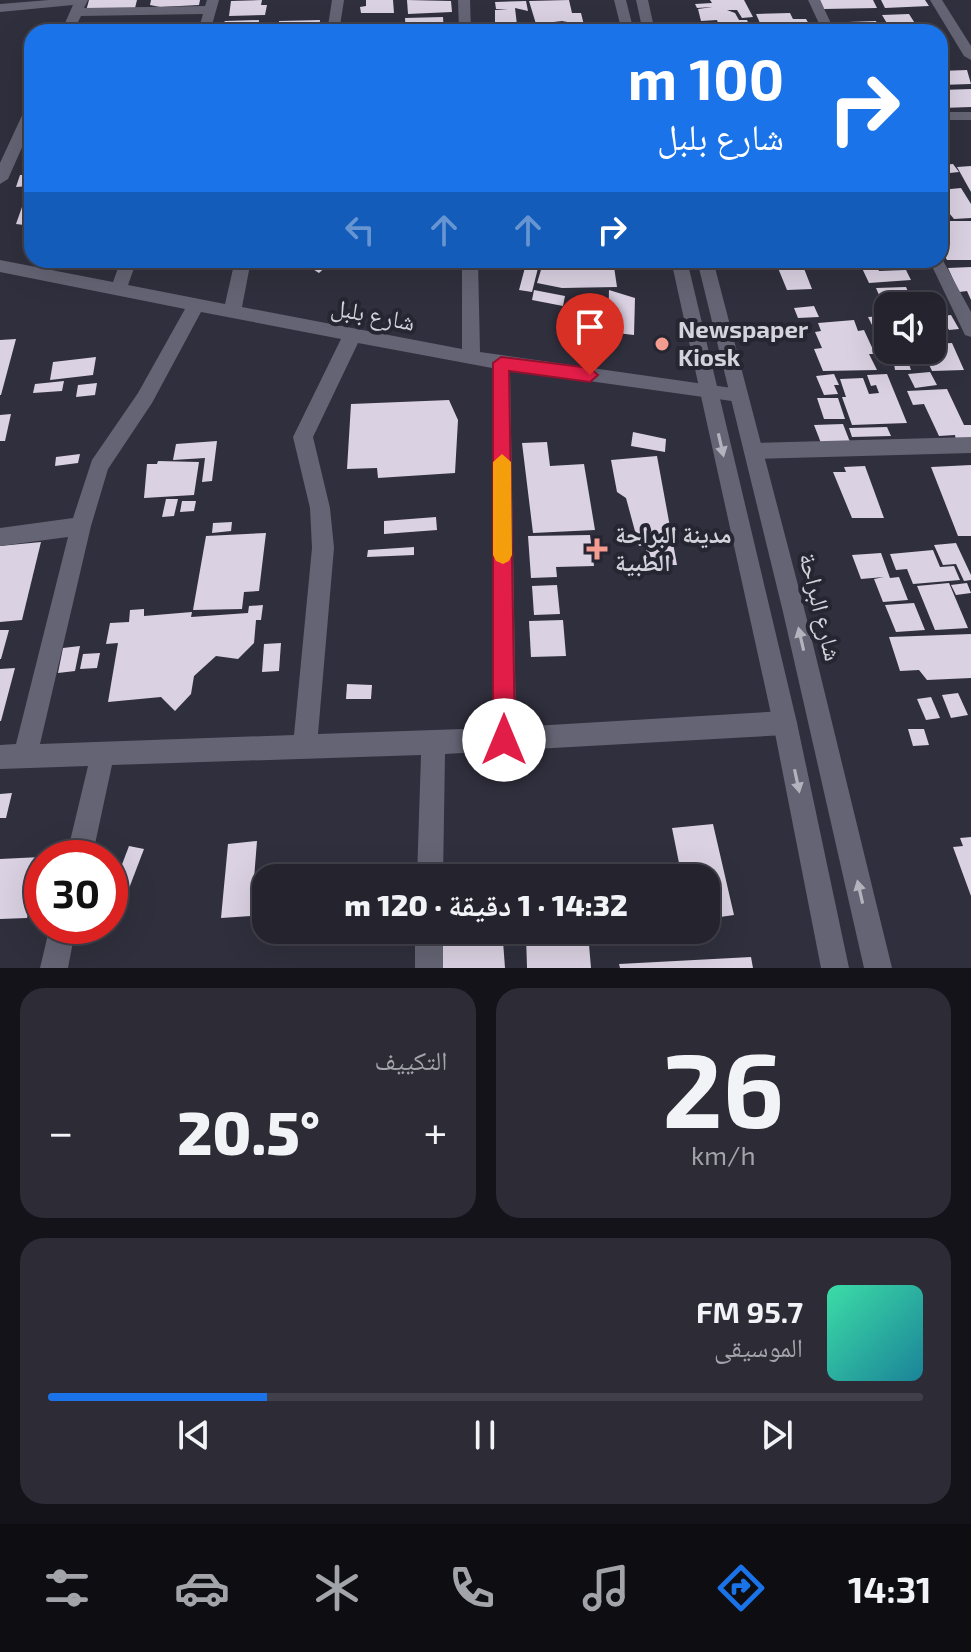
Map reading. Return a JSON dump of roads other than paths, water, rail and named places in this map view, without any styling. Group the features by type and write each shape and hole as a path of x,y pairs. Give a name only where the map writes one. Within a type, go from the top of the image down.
{"street":[{"path":"334,24 338,0"},
{"path":"464,0 465,24"},
{"path":"620,0 626,24"},
{"path":"642,0 647,24"},
{"path":"814,0 825,24"},
{"path":"936,0 971,56"},
{"path":"0,8 80,4 212,5"},
{"path":"71,24 80,4"},
{"path":"948,116 971,116"},
{"path":"0,179 24,126"},
{"name":"شارع بلبل","path":"0,266 471,358 739,395"},
{"path":"118,290 126,268"},
{"path":"232,313 241,268"},
{"path":"470,268 471,358"},
{"path":"681,268 785,723 835,968"},
{"name":"شارع البراحة","path":"707,268 878,968"},
{"path":"941,268 971,330"},
{"path":"25,756 81,526 99,466 145,398 195,306"},
{"path":"305,748 323,548 320,508 303,437 352,336"},
{"path":"501,363 504,740"},
{"path":"754,451 971,445"},
{"path":"0,537 81,526"},
{"path":"0,757 504,740 785,723"},
{"path":"430,864 433,743"},
{"path":"83,840 103,753"},
{"path":"54,968 59,944"},
{"path":"429,944 429,968"}],"place":[{"name":"Newspaper Kiosk","path":"662,344"},
{"name":"مدينة البراحة الطبية","path":"597,549"}]}
